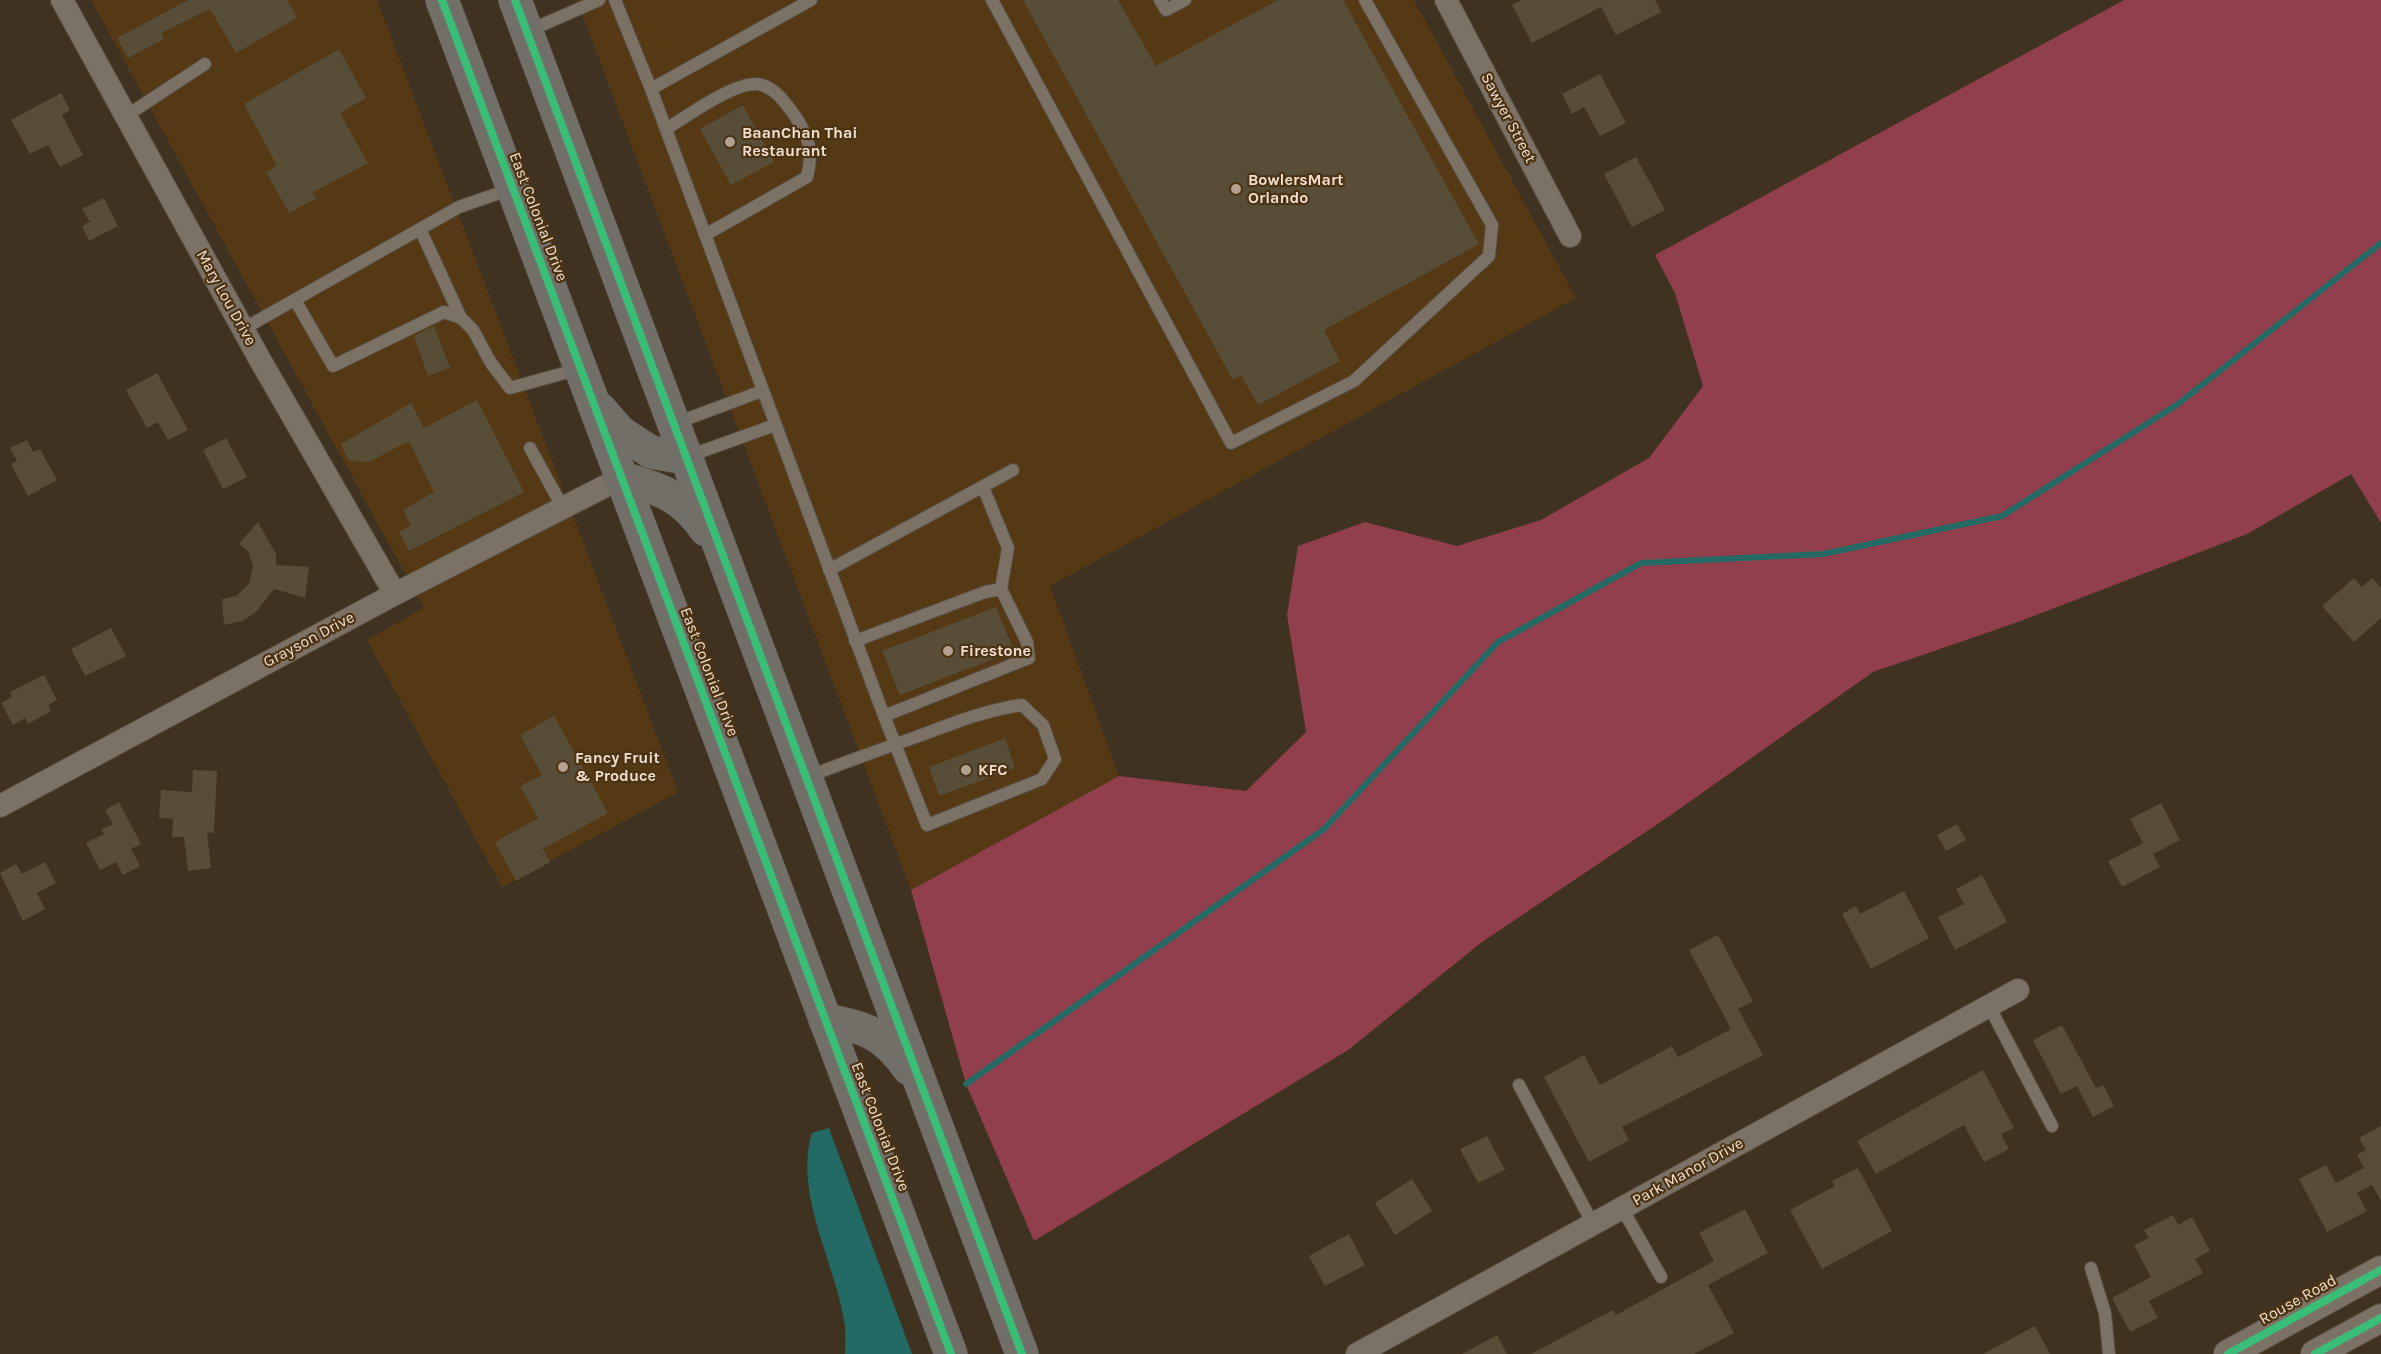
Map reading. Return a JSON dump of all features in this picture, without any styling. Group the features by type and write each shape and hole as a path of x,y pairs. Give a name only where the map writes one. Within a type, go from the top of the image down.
{"highway":[{"name":"East Colonial Drive","path":"442,0 951,1354"},
{"path":"521,9 685,458 1022,1354"},
{"path":"586,384 620,432 651,452 685,458"},
{"path":"621,478 664,491 694,513 719,549"},
{"path":"825,1020 862,1027 897,1051 922,1088"}],"street":[{"name":"Mary Lou Drive","path":"62,0 243,329 395,594"},
{"name":"Sawyer Street","path":"1446,0 1570,236"},
{"name":"Grayson Drive","path":"0,806 395,594 621,478"},
{"name":"Park Manor Drive","path":"1357,1354 2018,990"},
{"name":"Rouse Road","path":"2228,1354 2378,1277"},
{"path":"2315,1354 2381,1318"}],"lane":[{"path":"521,9 599,0"},
{"path":"615,0 651,89 855,640 884,716 895,744 927,825 1042,779 1055,759 1043,725 1022,705 991,710 895,744 805,777"},
{"path":"651,89 811,0"},
{"path":"992,0 1231,443 1354,381 1489,256 1492,225 1365,0"},
{"path":"1160,0 1166,10 1185,0"},
{"path":"126,116 205,63"},
{"path":"666,129 735,89 758,84 781,97 802,127 812,156 807,177 705,235"},
{"path":"243,329 459,207 512,188"},
{"path":"420,229 461,318 474,330 491,363 510,388 586,384"},
{"path":"295,300 333,366 444,312 461,318"},
{"path":"673,424 762,391"},
{"path":"685,458 775,425"},
{"path":"530,448 563,508"},
{"path":"829,570 1013,470"},
{"path":"884,716 1029,658 1027,642 1001,589 1008,548 983,487"},
{"path":"855,640 985,592 1001,589"},
{"path":"1989,1006 2052,1126"},
{"path":"1519,1085 1593,1224"},
{"path":"1622,1208 1661,1277"},
{"path":"2091,1268 2105,1313 2109,1354"}],"shaded area":[{"path":"91,0 377,0 678,792 502,887 367,640 424,608"},
{"path":"577,0 1414,0 1576,298 1050,586 1119,776 911,890"},
{"path":"2124,0 2381,0 2381,523 2351,474 2247,534 2018,622 1873,672 1668,817 1482,942 1348,1050 1034,1241 966,1084 911,890 1119,776 1246,791 1306,732 1287,615 1298,546 1365,522 1457,546 1541,520 1649,458 1703,386 1675,293 1655,255"}],"water":[{"path":"829,1128 912,1354 845,1354 845,1326 841,1303 818,1230 808,1181 808,1157 812,1133"}],"building":[{"path":"188,0 287,0 297,18 236,53 210,9 161,33 164,39 128,58 117,38"},
{"path":"1023,0 1118,0 1156,66 1278,0 1343,0 1479,244 1324,330 1340,361 1258,405 1241,375 1233,380"},
{"path":"1521,0 1655,0 1661,12 1616,35 1601,7 1532,43 1512,5"},
{"path":"339,49 366,98 340,113 368,163 312,193 317,198 289,213 266,172 277,166 244,104"},
{"path":"1600,74 1626,123 1600,136 1584,107 1572,114 1562,94"},
{"path":"61,93 70,110 62,115 83,155 60,167 48,145 30,154 11,120"},
{"path":"743,105 774,162 731,185 700,129"},
{"path":"1636,157 1665,210 1632,227 1604,174"},
{"path":"104,198 118,226 89,241 82,226 90,222 82,209"},
{"path":"434,326 450,368 428,376 414,336"},
{"path":"157,373 188,430 168,440 158,422 147,428 126,390"},
{"path":"477,400 524,492 409,551 399,532 411,525 403,510 434,492 409,441 369,462 349,461 341,444 411,403 424,428"},
{"path":"226,438 247,477 223,489 203,450"},
{"path":"27,440 33,452 40,449 57,480 28,496 11,464 17,461 10,448"},
{"path":"258,522 276,554 276,565 309,567 305,598 274,589 256,612 242,621 224,625 222,599 236,596 249,584 253,565 248,551 239,544"},
{"path":"2354,578 2362,587 2372,578 2381,588 2381,618 2354,642 2322,606"},
{"name":"Firestone","path":"996,607 1014,651 900,695 882,651"},
{"path":"111,628 126,656 85,676 71,649"},
{"path":"44,675 57,700 48,705 51,711 28,724 25,718 13,725 1,703 12,697 10,692"},
{"path":"554,716 608,813 543,849 550,862 516,881 495,842 538,818 520,786 542,775 520,735"},
{"path":"1005,738 1015,768 939,796 929,767"},
{"path":"193,770 217,771 214,833 207,832 211,868 188,871 184,837 172,837 173,819 159,818 161,790 192,792"},
{"path":"119,802 141,844 131,849 140,866 123,875 116,862 100,870 86,843 104,834 101,830 113,824 105,810"},
{"path":"2161,803 2180,840 2153,854 2160,867 2122,887 2108,861 2143,843 2130,819"},
{"path":"1957,824 1966,840 1946,851 1937,835"},
{"path":"45,862 56,883 37,893 45,909 23,921 0,873 16,864 22,874"},
{"path":"1982,875 2007,922 1955,950 1938,917 1964,904 1956,889"},
{"path":"1904,891 1929,938 1871,969 1842,914 1856,906 1860,914"},
{"path":"1718,935 1753,1001 1738,1009 1763,1055 1622,1127 1629,1140 1589,1162 1544,1077 1584,1055 1600,1085 1672,1046 1678,1057 1731,1029 1689,950"},
{"path":"2062,1025 2096,1088 2103,1085 2114,1106 2093,1117 2077,1086 2061,1094 2033,1040"},
{"path":"1983,1070 2014,1128 2001,1134 2009,1149 1984,1162 1964,1125 1876,1174 1857,1141"},
{"path":"2381,1126 2381,1201 2372,1185 2357,1193 2367,1211 2327,1232 2299,1179 2326,1165 2336,1183 2364,1168 2357,1155 2366,1150 2359,1138"},
{"path":"1487,1136 1505,1170 1478,1183 1460,1149"},
{"path":"1858,1168 1892,1231 1822,1269 1790,1210 1835,1186 1832,1181"},
{"path":"1412,1179 1432,1211 1395,1235 1375,1203"},
{"path":"1745,1209 1768,1253 1708,1285 1734,1333 1694,1354 1531,1354 1613,1310 1616,1315 1714,1261 1699,1233"},
{"path":"2173,1215 2178,1225 2192,1217 2210,1251 2195,1259 2203,1273 2149,1301 2158,1318 2130,1332 2112,1298 2151,1277 2134,1245 2149,1238 2144,1230"},
{"path":"1349,1234 1365,1265 1325,1286 1309,1256"},
{"path":"2035,1326 2050,1354 1983,1354"},
{"path":"1497,1335 1507,1354 1462,1354"}],"waterway":[{"path":"966,1084 1324,829 1498,642 1641,563 1823,554 2002,516 2178,404 2381,243"}],"cycle path":[{"path":"442,0 951,1354"},
{"path":"515,0 1022,1354"},
{"path":"2228,1354 2381,1270"},
{"path":"2315,1354 2381,1318"}],"place":[{"name":"BaanChan Thai Restaurant","path":"730,142"},
{"name":"BowlersMart Orlando","path":"1236,189"},
{"name":"Firestone","path":"948,651"},
{"name":"Fancy Fruit & Produce","path":"563,767"},
{"name":"KFC","path":"966,770"}]}
